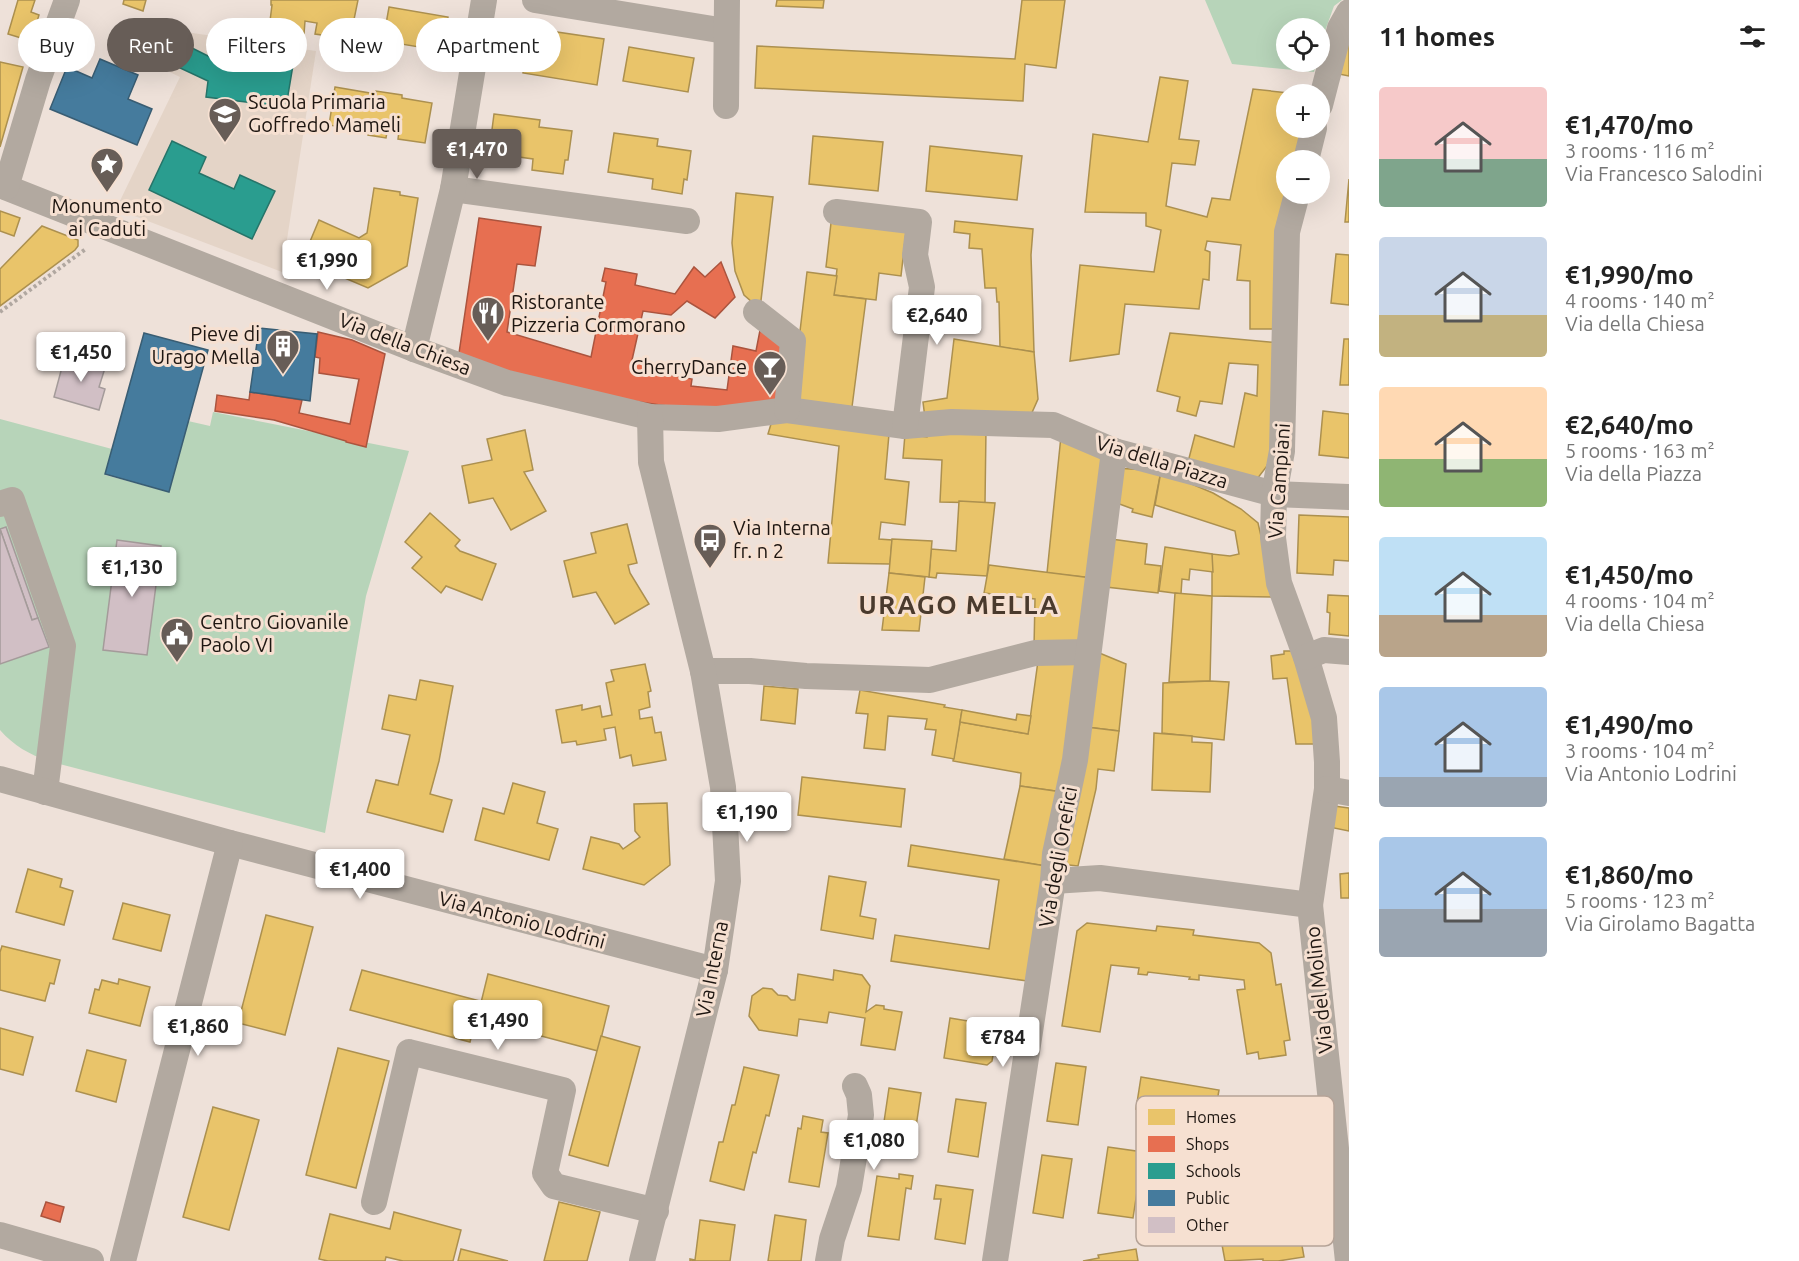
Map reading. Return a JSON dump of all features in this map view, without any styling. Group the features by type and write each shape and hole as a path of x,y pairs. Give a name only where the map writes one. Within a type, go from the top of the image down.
{"street":[{"path":"3,186 67,0"},
{"path":"414,349 453,189 484,0"},
{"path":"535,0 725,31"},
{"path":"726,106 727,0"},
{"path":"1325,84 1340,28 1349,12"},
{"name":"Via della Chiesa","path":"3,186 414,349 507,383 650,417"},
{"path":"453,189 687,221"},
{"name":"Via Campiani","path":"1294,204 1287,232 1282,451 1274,494 1273,538 1279,583 1306,657 1324,718 1328,762 1338,791 1310,905"},
{"path":"836,212 919,222 915,255 922,287 905,426"},
{"path":"756,312 793,341 787,410"},
{"name":"Via della Piazza","path":"650,417 718,419 787,410 905,426 952,422 1053,425 1114,451 1274,494 1349,498"},
{"name":"Via Interna","path":"642,1261 715,970 728,881 723,787 703,671 651,462 650,417"},
{"name":"Via degli Orefici","path":"995,1261 1053,881 1055,854 1075,760 1114,451"},
{"path":"0,504 12,500 63,645 45,792"},
{"path":"1306,657 1324,651 1349,652"},
{"path":"703,671 750,671 806,676 930,680 1035,653 1088,652"},
{"name":"Via Antonio Lodrini","path":"6,776 45,792 230,843 715,970"},
{"path":"123,1261 230,843"},
{"name":"Via del Molino","path":"1053,881 1100,878 1310,905 1330,1096"},
{"path":"374,1202 409,1052 562,1090 545,1173 554,1186 656,1211"},
{"path":"828,1261 832,1239 849,1188 861,1115 861,1105 855,1086"},
{"name":"Via del Molino","path":"1334,1130 1348,1261"},
{"path":"0,1235 91,1261"}],"path":[{"path":"0,312 87,248"}],"shaded area":[{"name":"Scuola Primaria Goffredo Mameli","path":"194,33 206,35 206,72 307,72 307,50 316,51 282,272 116,209 180,77 170,72 194,72"}],"green space":[{"path":"1205,0 1342,0 1334,6 1330,18 1276,18 1276,68 1232,64"},
{"name":"Centro Giovanile Paolo VI","path":"213,412 409,451 366,596 325,833 48,761 22,749 0,730 0,419 112,449 105,475 169,492 188,421 210,426"}],"building: Homes":[{"path":"18,0 35,0 31,12 39,15 38,18 18,18 18,37 8,34"},
{"path":"124,0 146,0 143,11 123,4"},
{"path":"271,0 358,0 354,18 319,18 319,35 315,34 317,23 307,21 307,18 270,18"},
{"path":"777,0 824,0 823,8 776,6"},
{"path":"1022,0 1065,0 1056,68 1025,64 1023,101 755,88 757,46 1015,59"},
{"path":"389,7 448,17 416,18 416,46 404,44 404,18 387,18"},
{"path":"561,33 604,39 597,85 523,73 561,72"},
{"path":"1349,35 1349,76 1334,73"},
{"path":"629,47 694,58 688,92 623,81"},
{"path":"0,62 18,66 18,72 22,72 0,147"},
{"path":"1160,77 1188,81 1179,139 1199,141 1195,165 1172,163 1166,206 1207,217 1212,198 1230,200 1253,89 1276,92 1276,138 1306,138 1301,150 1276,150 1276,204 1286,204 1277,329 1250,329 1250,281 1237,280 1241,245 1207,241 1205,250 1210,252 1209,280 1203,279 1199,309 1125,304 1119,354 1070,361 1080,265 1154,272 1161,230 1146,226 1146,213 1085,212 1093,134 1148,142"},
{"path":"335,87 376,94 376,91 402,95 402,98 432,103 425,143 398,139 400,123 389,121 386,138 368,135 368,132 329,125"},
{"path":"494,114 540,120 539,127 572,131 568,160 565,160 563,174 532,170 533,159 489,153"},
{"path":"614,133 658,139 657,146 691,151 687,180 684,179 682,194 652,189 653,179 608,172"},
{"path":"813,136 883,142 878,191 809,184"},
{"path":"930,146 1022,156 1017,200 926,191"},
{"path":"1349,179 1349,222 1345,222"},
{"path":"374,188 400,192 400,195 418,198 407,266 368,288 305,261 319,220 359,238 367,233"},
{"path":"736,193 773,197 760,309 744,295 735,271 732,243"},
{"path":"0,211 20,218 14,236 0,231"},
{"path":"955,221 1033,229 1031,255 1034,352 1000,347 999,302 997,302 996,288 985,288 982,249 969,248 970,234 954,232"},
{"path":"831,223 906,232 901,276 879,273 876,300 834,295 837,269 826,267"},
{"path":"42,226 78,240 78,246 0,306 0,269"},
{"path":"1336,254 1349,255 1349,305 1331,303"},
{"path":"807,272 837,276 834,295 866,299 852,407 792,399"},
{"path":"1170,333 1280,343 1273,450 1267,466 1254,483 1188,462 1195,435 1234,447 1245,393 1257,396 1258,365 1229,363 1222,404 1200,401 1196,416 1177,411 1180,397 1157,391"},
{"path":"954,339 1034,352 1038,399 1030,417 925,418 923,402 947,398"},
{"path":"1344,339 1349,339 1349,385 1340,385"},
{"path":"270,377 284,378 282,393 269,392"},
{"path":"1323,411 1349,414 1349,458 1319,455"},
{"path":"788,415 889,434 885,479 909,482 905,525 881,522 879,539 892,540 890,564 828,563 839,446 768,434 771,424"},
{"path":"986,429 985,503 940,502 942,460 903,458 905,434 927,437 928,432"},
{"path":"525,430 533,470 524,472 546,511 511,530 493,498 469,503 462,466 492,460 487,439"},
{"path":"1061,436 1104,455 1092,578 1047,573"},
{"path":"1116,468 1161,471 1152,517 1132,512 1133,509 1114,502"},
{"path":"1161,471 1213,493 1241,509 1258,523 1275,597 1212,596 1212,554 1230,556 1239,554 1235,531 1155,505"},
{"path":"959,501 995,503 987,576 937,573 936,578 929,577 931,549 956,551"},
{"path":"430,513 460,540 455,546 460,551 496,564 482,600 446,586 441,593 412,568 422,557 405,542"},
{"path":"1299,515 1349,517 1349,561 1334,560 1333,575 1297,573"},
{"path":"627,524 637,563 628,565 630,573 649,604 615,624 596,592 573,597 564,561 596,553 591,533"},
{"path":"892,539 932,541 929,577 889,573"},
{"path":"1111,539 1147,544 1145,564 1161,566 1158,593 1106,587"},
{"path":"1165,547 1212,554 1213,572 1190,569 1189,580 1182,579 1181,594 1159,591"},
{"path":"989,565 1092,578 1080,644 1034,648 1035,599 984,593"},
{"path":"889,573 925,577 919,631 882,630"},
{"path":"1175,593 1212,596 1210,681 1169,682"},
{"path":"1328,595 1349,596 1349,636 1329,634"},
{"path":"1284,651 1296,651 1322,744 1296,744 1287,678 1273,679 1271,656 1284,654"},
{"path":"1097,652 1126,664 1119,731 1086,727"},
{"path":"1038,661 1079,662 1062,792 1020,786 1021,773 953,761 960,722 1028,734"},
{"path":"645,664 651,691 648,692 650,707 639,710 640,719 652,717 655,733 661,732 666,760 633,766 631,755 620,758 615,727 604,729 606,740 577,745 576,741 562,743 556,710 582,705 582,710 600,706 602,717 612,715 606,683 614,681 611,670"},
{"path":"420,680 453,686 439,761 430,794 452,800 443,832 367,812 376,780 398,785 410,735 382,729 389,695 416,700"},
{"path":"1229,682 1224,740 1162,733 1163,683"},
{"path":"764,686 798,689 795,724 761,720"},
{"path":"860,690 962,710 954,759 932,755 936,730 925,729 927,719 888,716 885,750 864,748 868,714 856,713"},
{"path":"962,710 1016,720 1017,714 1031,716 1028,734 960,722"},
{"path":"1086,727 1119,731 1114,771 1098,769 1096,789 1078,866 1060,864"},
{"path":"1154,733 1192,736 1192,742 1212,743 1210,792 1152,790"},
{"path":"802,777 905,789 901,827 798,815"},
{"path":"513,783 545,792 537,823 558,829 549,860 475,840 483,808 504,814"},
{"path":"1020,786 1062,792 1046,866 1004,859"},
{"path":"667,803 670,865 644,885 583,869 591,837 619,844 623,849 640,837 635,831 634,804"},
{"path":"1334,806 1349,808 1349,831 1329,827"},
{"path":"911,845 1046,866 1027,981 891,961 895,935 989,949 999,880 908,866"},
{"path":"28,869 62,879 60,887 73,891 64,925 16,912"},
{"path":"1349,873 1349,898 1341,898 1340,874"},
{"path":"829,876 866,882 860,916 876,919 873,939 821,930"},
{"path":"123,903 170,915 161,951 113,939"},
{"path":"266,915 313,927 285,1035 238,1023"},
{"path":"1087,923 1156,931 1157,926 1194,930 1193,935 1259,943 1271,953 1276,985 1281,984 1290,1040 1284,1041 1286,1055 1259,1059 1258,1052 1247,1054 1237,990 1245,989 1244,980 1199,975 1199,980 1148,972 1147,975 1138,974 1139,968 1111,965 1100,1032 1062,1026 1077,931"},
{"path":"2,946 60,960 54,984 50,983 45,1001 0,990"},
{"path":"362,970 480,1001 470,1042 350,1010"},
{"path":"834,970 862,975 870,986 866,1012 876,1005 902,1012 895,1050 861,1045 865,1018 829,1012 827,1023 799,1019 797,1036 759,1030 749,1016 752,996 763,988 772,989 778,995 795,1000 798,974 833,980"},
{"path":"488,974 609,1006 598,1051 477,1019"},
{"path":"119,979 150,987 140,1026 89,1013 95,989 99,990 102,980 118,984"},
{"path":"950,1018 986,1024 992,1020 1004,1025 1007,1031 1006,1036 1004,1040 995,1044 992,1061 987,1065 944,1058"},
{"path":"0,1028 33,1037 23,1075 0,1069"},
{"path":"601,1036 640,1047 608,1166 569,1155"},
{"path":"338,1048 389,1061 356,1188 306,1175"},
{"path":"87,1050 126,1060 116,1102 76,1091"},
{"path":"1056,1063 1086,1067 1078,1125 1047,1121"},
{"path":"744,1067 779,1075 769,1116 766,1115 756,1153 753,1152 744,1190 710,1181 719,1142 723,1142"},
{"path":"1141,1077 1219,1090 1218,1096 1138,1096"},
{"path":"889,1088 921,1093 913,1147 881,1142"},
{"path":"956,1099 986,1103 978,1157 948,1152"},
{"path":"213,1107 259,1120 229,1230 183,1217"},
{"path":"803,1116 823,1120 821,1132 828,1133 819,1187 789,1182 798,1128 801,1129"},
{"path":"1108,1147 1136,1151 1136,1198 1133,1218 1098,1213"},
{"path":"1042,1155 1072,1159 1063,1218 1033,1213"},
{"path":"899,1174 913,1176 911,1189 906,1188 899,1240 868,1236 877,1176 899,1179"},
{"path":"936,1185 973,1190 965,1244 935,1239 941,1199 934,1199"},
{"path":"559,1202 600,1212 587,1261 544,1261"},
{"path":"394,1212 461,1230 453,1261 403,1261 386,1257 385,1261 319,1259 330,1214 390,1229"},
{"path":"775,1215 806,1220 801,1261 768,1261"},
{"path":"700,1220 735,1225 730,1261 690,1261 690,1259 695,1260"},
{"path":"1222,1246 1302,1246 1304,1257 1278,1261 1263,1261 1263,1259 1225,1261"},
{"path":"461,1249 508,1261 458,1261"},
{"path":"1136,1249 1138,1261 1083,1261 1099,1258 1098,1255"}],"building: Shops":[{"path":"479,218 541,227 535,266 517,264 507,332 591,357 606,282 602,281 605,268 637,274 635,285 675,294 694,267 705,277 721,262 735,297 715,318 687,301 671,315 643,311 632,360 654,365 652,372 692,379 691,386 727,390 733,346 756,351 761,325 789,347 782,403 701,411 565,391 458,360"},
{"path":"318,332 352,340 385,354 366,447 274,420 215,411 217,395 249,400 250,392 302,400 299,413 350,424 359,379 319,373 320,358 315,357"},
{"path":"46,1202 64,1207 60,1222 41,1216"}],"building: Schools":[{"path":"194,49 206,55 206,72 292,72 286,107 206,97 208,81 189,72 194,72"},
{"path":"172,141 206,157 199,173 234,189 240,175 275,191 252,239 149,190"}],"building: Public":[{"path":"100,59 107,62 107,72 131,72 138,75 128,99 152,109 137,145 50,109 65,72 78,72 92,78"},
{"name":"Pieve di Urago Mella","path":"259,328 317,334 310,401 250,392"},
{"path":"144,333 208,350 169,492 105,474"}],"building: Other":[{"path":"65,356 105,368 99,387 105,389 99,410 54,397"},
{"path":"6,527 38,618 32,620 0,529"},
{"path":"0,529 32,620 38,618 49,647 0,664"},
{"path":"117,540 161,546 147,655 103,650"}],"place":[{"name":"Scuola Primaria Goffredo Mameli","path":"225,143"},
{"name":"Monumento ai Caduti","path":"107,193"},
{"name":"Ristorante Pizzeria Cormorano","path":"488,342"},
{"name":"Pieve di Urago Mella","path":"283,375"},
{"name":"CherryDance","path":"770,396"},
{"name":"Via Interna fr. n 2","path":"710,569"},
{"name":"Centro Giovanile Paolo VI","path":"177,663"}],"district":[{"name":"URAGO MELLA","path":"959,605"}]}
